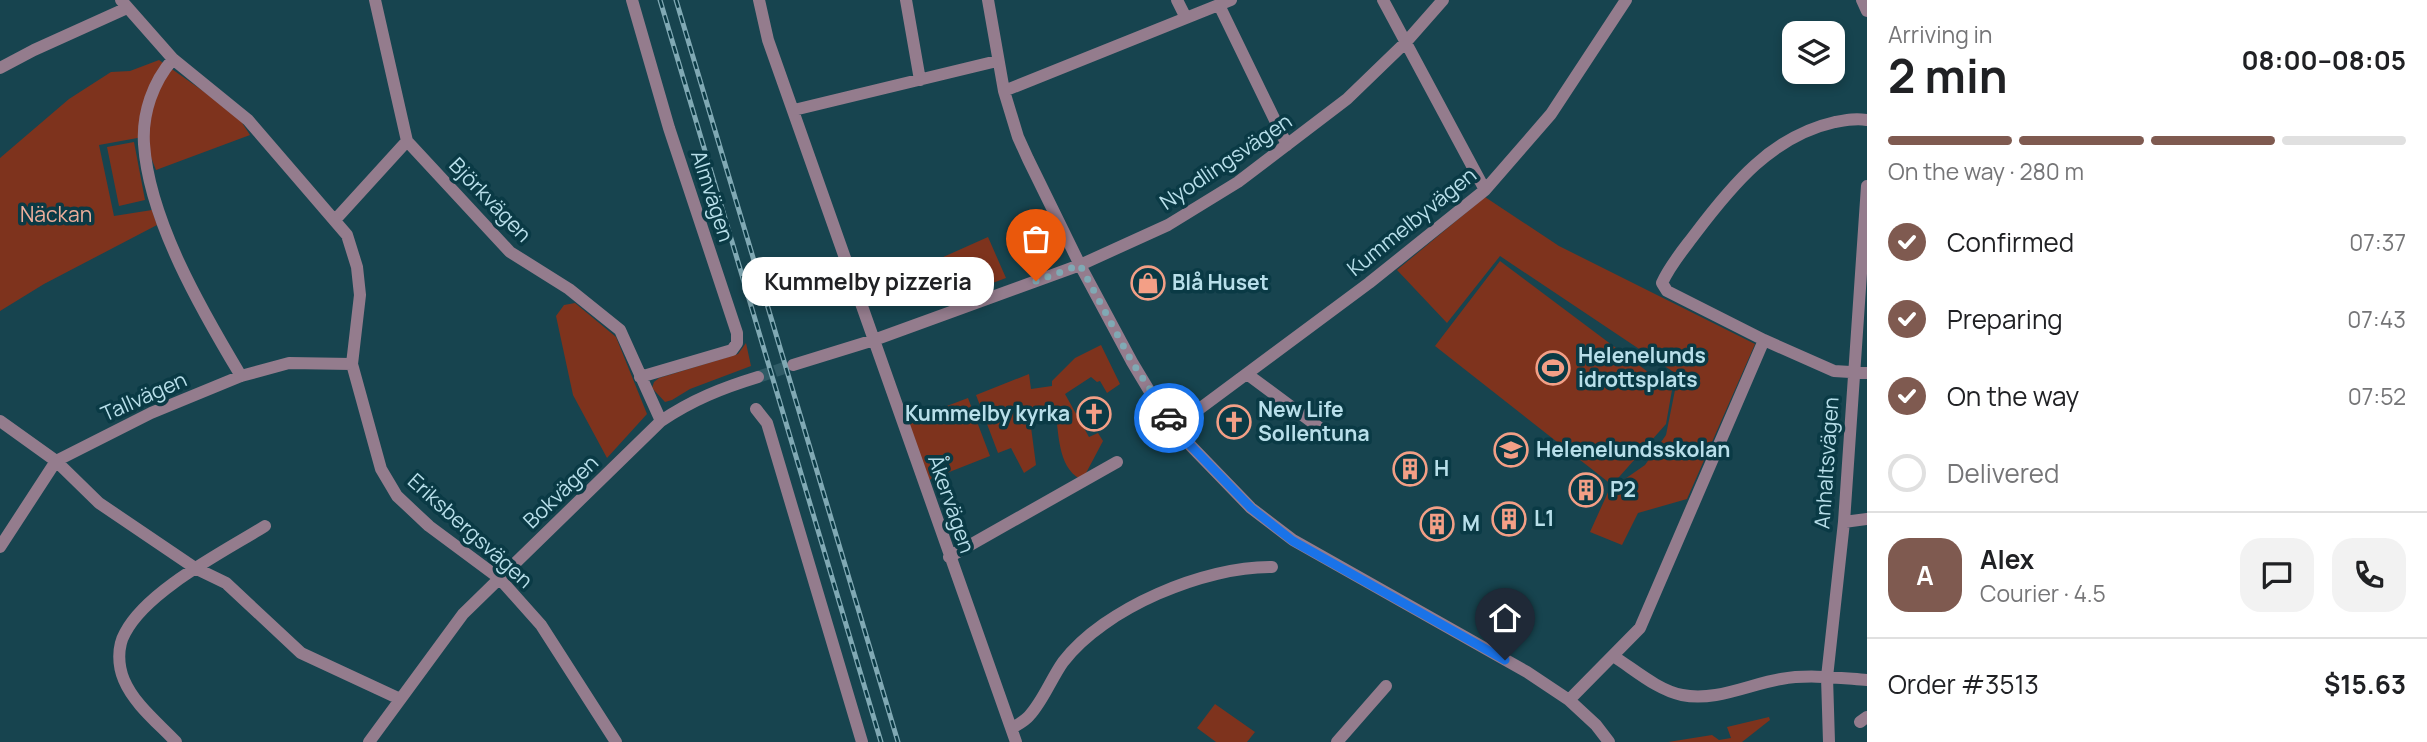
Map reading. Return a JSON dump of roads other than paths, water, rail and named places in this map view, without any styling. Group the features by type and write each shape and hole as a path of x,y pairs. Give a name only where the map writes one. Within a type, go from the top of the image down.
{"street":[{"path":"335,220 407,141 375,0"},
{"name":"Almvägen","path":"632,0 669,128 737,333 737,343 732,350 640,377"},
{"name":"Åkervägen","path":"759,0 768,40 1016,742"},
{"path":"906,0 920,80"},
{"path":"988,0 1004,91 1023,148 1080,265 1144,382 1175,427 1251,508 1293,541 1527,672 1569,700 1596,725 1609,742"},
{"path":"1177,0 1186,18"},
{"path":"1383,0 1485,190"},
{"name":"Nyodlingsvägen","path":"874,340 1080,265 1168,225 1238,182 1347,99 1406,42 1443,0"},
{"name":"Kummelbyvägen","path":"1175,427 1369,284 1485,190 1551,114 1626,0"},
{"path":"1862,0 1867,11"},
{"path":"1004,91 1225,3 1287,145"},
{"path":"0,68 124,4"},
{"name":"Eriksbergsvägen","path":"124,4 173,59 248,120 347,236 359,280 360,295 352,364 381,469 397,496 429,526 499,578 541,625 616,742"},
{"path":"173,59 162,72 146,111 144,145 148,164 158,207 176,253 213,328 241,376"},
{"path":"794,110 997,61"},
{"path":"1867,120 1856,118 1820,126 1792,137 1768,153 1740,178 1668,270 1662,283 1667,291 1763,340 1834,371 1867,373"},
{"name":"Björkvägen","path":"407,141 510,252 569,289 620,330 661,421"},
{"name":"Anhaltsvägen","path":"1829,742 1827,677 1844,522 1867,186"},
{"path":"793,365 874,340"},
{"path":"1569,700 1640,628 1763,340"},
{"name":"Tallvägen","path":"56,461 151,413 241,376 289,362 352,364"},
{"path":"1247,374 1328,434"},
{"name":"Bokvägen","path":"369,742 463,614 661,421 708,393 758,377"},
{"path":"756,409 767,422 862,742"},
{"path":"0,421 56,461 99,503 195,568 226,583 301,653 341,674 400,699"},
{"path":"0,547 56,461"},
{"path":"949,557 1117,462"},
{"path":"1844,522 1867,519"},
{"path":"176,742 131,694 123,678 119,661 124,634 150,602 195,568 265,526"},
{"path":"1012,728 1029,717 1064,661 1098,627 1175,586 1257,566 1272,567"},
{"path":"1612,656 1667,691 1685,696 1705,696 1783,678 1867,680"},
{"path":"1337,742 1386,686"}],"tunnel":[{"path":"758,377 793,365"}],"railway":[{"path":"660,0 881,742"},
{"path":"676,0 898,742"}],"place":[{"name":"Kummelby pizzeria","path":"1036,281"},
{"name":"Blå Huset","path":"1148,283"},
{"name":"Helenelunds idrottsplats","path":"1553,368"},
{"name":"Kummelby kyrka","path":"1094,414"},
{"name":"New Life Sollentuna","path":"1234,422"},
{"name":"Helenelundsskolan","path":"1511,450"},
{"name":"H","path":"1410,469"},
{"name":"P2","path":"1586,490"},
{"name":"L1","path":"1509,519"},
{"name":"M","path":"1437,524"}],"park label":[{"name":"Näckan","path":"56,215"}]}
